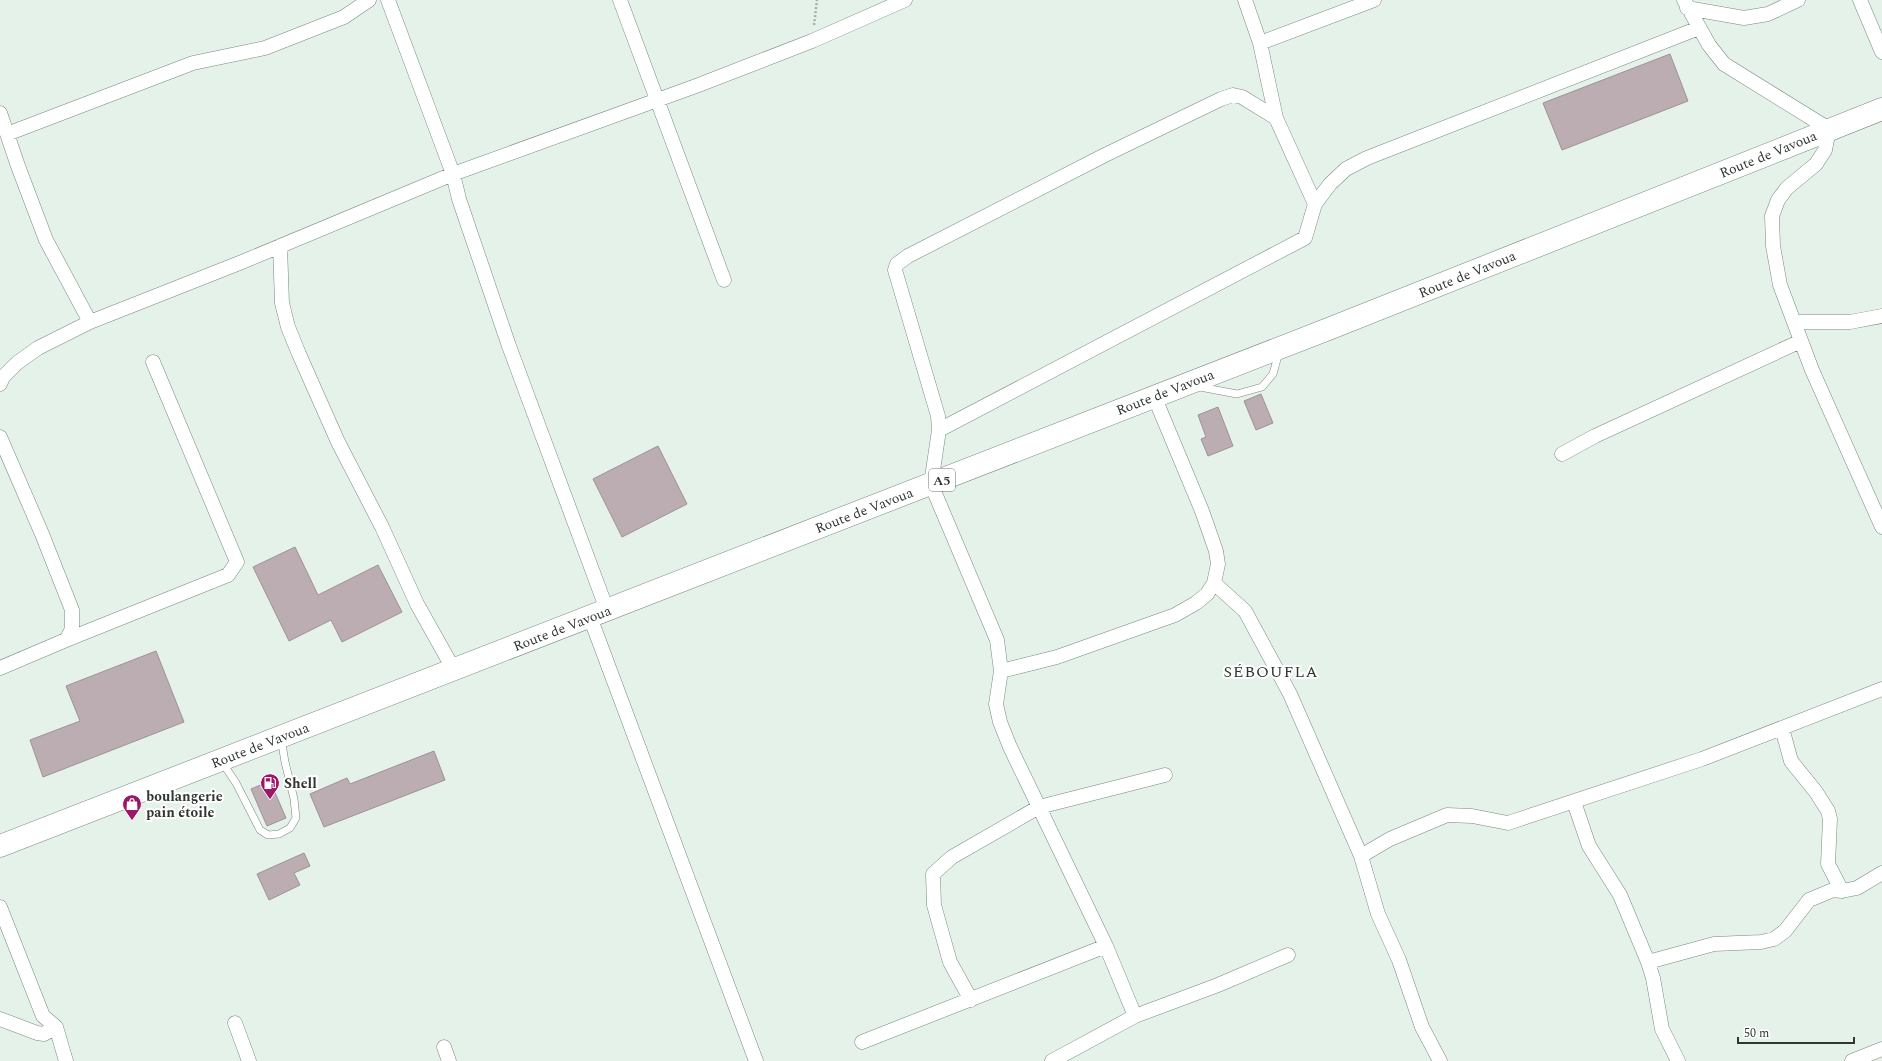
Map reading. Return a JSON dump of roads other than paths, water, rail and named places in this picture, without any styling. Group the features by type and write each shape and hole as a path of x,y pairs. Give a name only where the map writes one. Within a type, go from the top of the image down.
{"main road":[{"name":"Route de Vavoua","path":"0,846 1280,348 1882,109"}],"street":[{"path":"7,134 193,63 265,48 344,17 369,0"},
{"path":"388,0 453,174 459,199 598,613 756,1061"},
{"path":"620,0 724,280"},
{"path":"0,384 3,377 17,362 38,348 90,322 280,246 453,174 658,100 812,41 905,0"},
{"path":"1245,0 1260,43 1276,118 1316,204"},
{"path":"1260,43 1374,0"},
{"path":"1685,4 1744,18 1768,14 1798,0"},
{"path":"1860,0 1882,52"},
{"path":"1685,4 1709,45 1724,64 1829,129 1825,150 1816,164 1787,188 1778,200 1772,216 1773,246 1780,285 1812,370 1882,527"},
{"path":"938,430 1305,238 1316,204 1330,184 1346,168 1367,158 1699,28"},
{"path":"1135,1016 1106,946 1010,747 1000,722 996,704 1001,671 997,640 931,484 938,430 938,416 895,270 897,264 908,256 1105,155 1220,99 1232,95 1242,97 1276,118"},
{"path":"0,113 46,240 90,322"},
{"path":"280,246 282,303 288,327 299,354 338,442 382,527 417,604 454,670"},
{"path":"1794,322 1850,322 1882,316"},
{"path":"1562,454 1596,436 1801,341"},
{"path":"0,668 228,575 238,562 153,362"},
{"path":"1001,671 1057,657 1175,615 1207,594 1214,583 1218,564 1216,551 1202,511 1154,396"},
{"path":"0,437 42,534 72,610 72,629 66,640"},
{"path":"1214,583 1245,611 1290,694 1361,856 1378,914 1399,960 1422,1027 1440,1061"},
{"path":"1361,856 1390,838 1447,814 1472,816 1508,823 1702,759 1882,689"},
{"path":"1782,728 1791,761 1816,792 1828,811 1830,819 1828,864 1842,891"},
{"path":"971,1000 950,962 934,905 933,874 952,857 1039,807 1165,775"},
{"path":"1574,802 1589,846 1620,895 1648,962 1662,1029 1678,1061"},
{"path":"1648,962 1714,944 1761,942 1774,939 1785,931 1809,900 1833,890 1842,891 1857,888 1882,874"},
{"path":"0,907 43,1016 56,1026 66,1061"},
{"path":"862,1042 1106,946"},
{"path":"1052,1061 1135,1016 1218,985 1288,955"},
{"path":"0,1020 44,1034 56,1026"},
{"path":"235,1023 249,1061"},
{"path":"444,1047 449,1061"},
{"path":"1852,1061 1882,1049"}],"lane":[{"path":"1184,385 1214,388 1237,394 1262,387 1273,374 1280,348"},
{"path":"221,760 236,783 260,830 268,835 279,834 290,828 296,818 294,799 285,762 281,737"}],"place":[{"name":"Shell","path":"270,800"},
{"name":"boulangerie pain étoile","path":"132,821"}],"district":[{"name":"SÉBOUFLA","path":"1271,671"}]}
